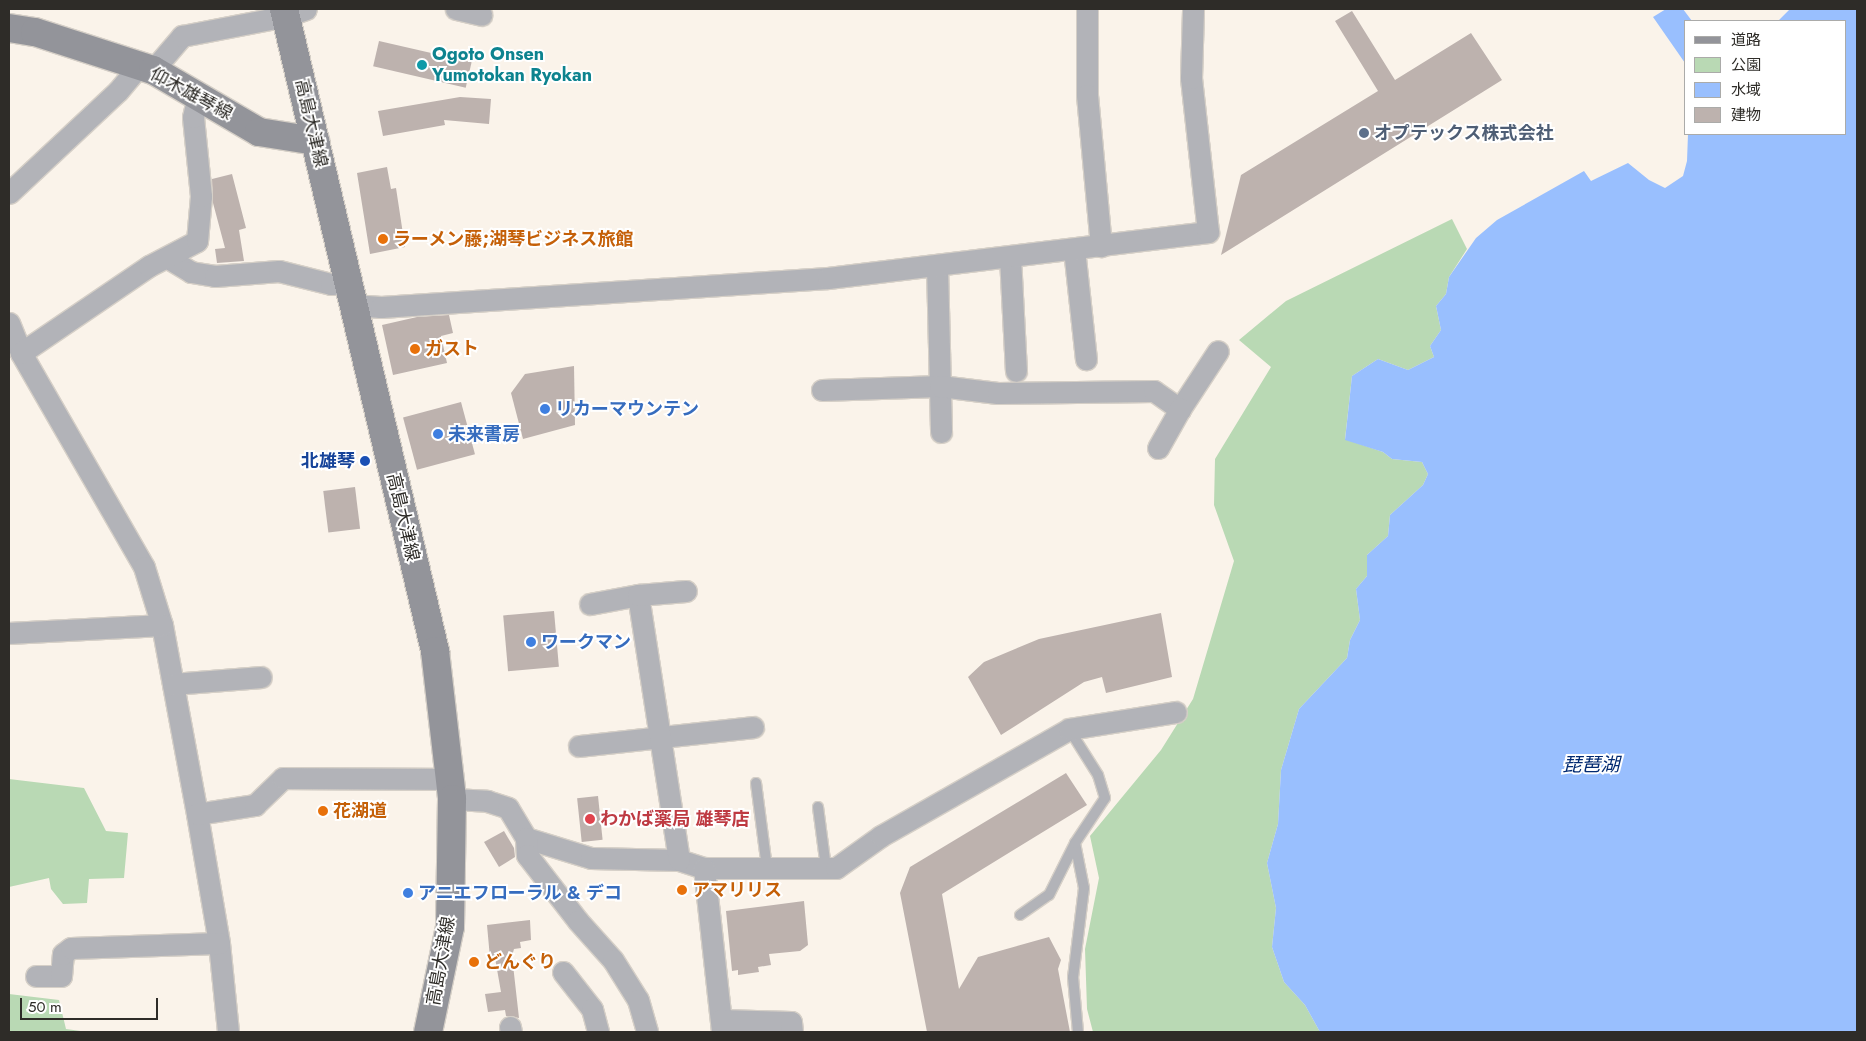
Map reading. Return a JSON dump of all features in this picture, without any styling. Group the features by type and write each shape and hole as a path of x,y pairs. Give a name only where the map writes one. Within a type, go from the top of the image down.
{"main road":[{"name":"高島大津線","path":"292,11 315,141 435,651 451,789 450,927 428,1032"},
{"name":"仰木雄琴線","path":"9,28 35,32 146,69 198,96 259,132 315,141"}],"street":[{"path":"456,9 481,15"},
{"path":"1087,9 1087,95 1101,246"},
{"path":"168,258 191,272 215,276 279,271 331,284 380,307 828,278 1208,232 1191,78 1193,9"},
{"path":"9,193 118,92 182,36 292,11"},
{"path":"21,353 149,266 168,258 197,241 201,196 193,117 198,96"},
{"path":"1074,249 1086,359"},
{"path":"1010,257 1016,371"},
{"path":"937,266 941,432"},
{"path":"9,322 21,353 144,567 162,626 197,814 219,943 228,1032"},
{"path":"1158,448 1180,409 1218,351"},
{"path":"822,390 940,386 998,393 1040,390 1154,391 1180,409"},
{"path":"590,604 638,595 686,592"},
{"path":"638,595 679,860"},
{"path":"9,633 162,626"},
{"path":"173,684 261,677"},
{"path":"526,838 591,858 679,860 704,868 836,868 889,831 1069,729 1176,712"},
{"path":"579,746 753,727"},
{"path":"197,814 255,805 283,778 451,789 508,808 526,838 527,855 578,921 613,960 638,1000 647,1032"},
{"path":"704,868 722,1026 791,1022 792,1032"},
{"path":"36,976 61,976 63,954 71,948 219,943"},
{"path":"563,972 592,1009 598,1032"}],"lane":[{"path":"1020,915 1049,895 1075,843 1105,798 1098,775 1069,729"},
{"path":"756,783 767,868"},
{"path":"818,807 826,868"},
{"path":"1075,843 1084,888 1072,977 1078,1032"}],"green space":[{"path":"1452,219 1467,249 1449,277 1446,294 1436,306 1441,330 1430,346 1434,357 1408,370 1378,359 1352,376 1345,439 1383,452 1392,459 1422,462 1428,474 1423,485 1390,515 1388,536 1367,555 1367,576 1356,589 1360,620 1350,640 1347,658 1299,709 1281,770 1278,824 1267,863 1276,908 1272,947 1284,982 1305,1005 1320,1032 1093,1032 1087,1009 1085,949 1099,878 1090,836 1161,750 1193,699 1234,561 1214,505 1215,459 1271,367 1239,340 1286,301"},
{"path":"9,779 84,788 106,831 128,833 124,878 89,879 87,903 63,904 51,889 49,878 9,887"},
{"path":"9,994 59,1000 66,1029 88,1032 9,1032"}],"water":[{"path":"1666,9 1683,9 1691,20 1684,20 1684,62 1653,17"},
{"name":"琵琶湖","path":"1790,9 1857,9 1857,1032 1320,1032 1305,1005 1284,982 1272,947 1276,908 1267,863 1278,824 1281,770 1299,709 1347,658 1350,640 1360,620 1356,589 1367,576 1367,555 1388,536 1390,515 1423,485 1428,474 1422,462 1392,459 1383,452 1345,440 1352,376 1378,359 1408,370 1434,357 1430,346 1441,330 1436,306 1446,294 1449,277 1476,238 1497,220 1584,171 1591,181 1628,163 1649,180 1665,188 1683,176 1687,161 1688,135 1846,135 1846,20 1779,20"}],"building":[{"name":"オプテックス株式会社","path":"1352,11 1395,80 1471,33 1502,80 1221,255 1241,175 1378,91 1335,21"},
{"name":"Ogoto Onsen Yumotokan Ryokan","path":"379,41 472,62 466,88 373,66"},
{"path":"460,97 491,99 489,124 444,120 445,125 383,136 378,111"},
{"path":"387,167 391,189 396,188 405,247 370,254 357,173"},
{"path":"232,174 246,228 239,230 244,261 217,263 215,249 225,248 213,203 212,179"},
{"name":"ガスト","path":"449,315 453,333 441,336 447,363 393,375 382,325 417,317"},
{"name":"リカーマウンテン","path":"574,366 575,425 523,439 511,393 525,374"},
{"name":"未来書房","path":"461,402 475,454 417,470 403,418"},
{"path":"355,487 360,529 328,533 323,491"},
{"name":"ワークマン","path":"554,611 559,667 508,671 503,615"},
{"path":"1161,613 1172,677 1106,693 1102,677 1084,682 1001,735 968,677 984,662 1039,639"},
{"path":"1066,773 1087,805 942,894 959,989 978,957 1049,937 1061,960 1058,969 1070,1032 927,1032 900,893 910,867"},
{"name":"わかば薬局 雄琴店","path":"598,796 603,840 582,842 577,798"},
{"path":"504,831 514,848 515,857 499,867 484,842"},
{"path":"804,901 808,945 800,951 769,954 771,965 758,967 759,972 738,975 738,970 732,971 726,911"},
{"path":"530,920 531,940 520,942 521,948 514,949 512,956 519,1018 506,1016 505,1010 488,1012 485,994 501,992 495,958 490,958 487,925"}],"place":[{"name":"Ogoto Onsen Yumotokan Ryokan","path":"422,65"},
{"name":"オプテックス株式会社","path":"1364,133"},
{"name":"ラーメン藤;湖琴ビジネス旅館","path":"383,239"},
{"name":"ガスト","path":"415,349"},
{"name":"リカーマウンテン","path":"545,409"},
{"name":"未来書房","path":"438,434"},
{"name":"北雄琴","path":"365,461"},
{"name":"ワークマン","path":"531,642"},
{"name":"花湖道","path":"323,811"},
{"name":"わかば薬局 雄琴店","path":"590,819"},
{"name":"アマリリス","path":"682,890"},
{"name":"アニエフローラル & デコ","path":"408,893"},
{"name":"どんぐり","path":"474,962"}]}
